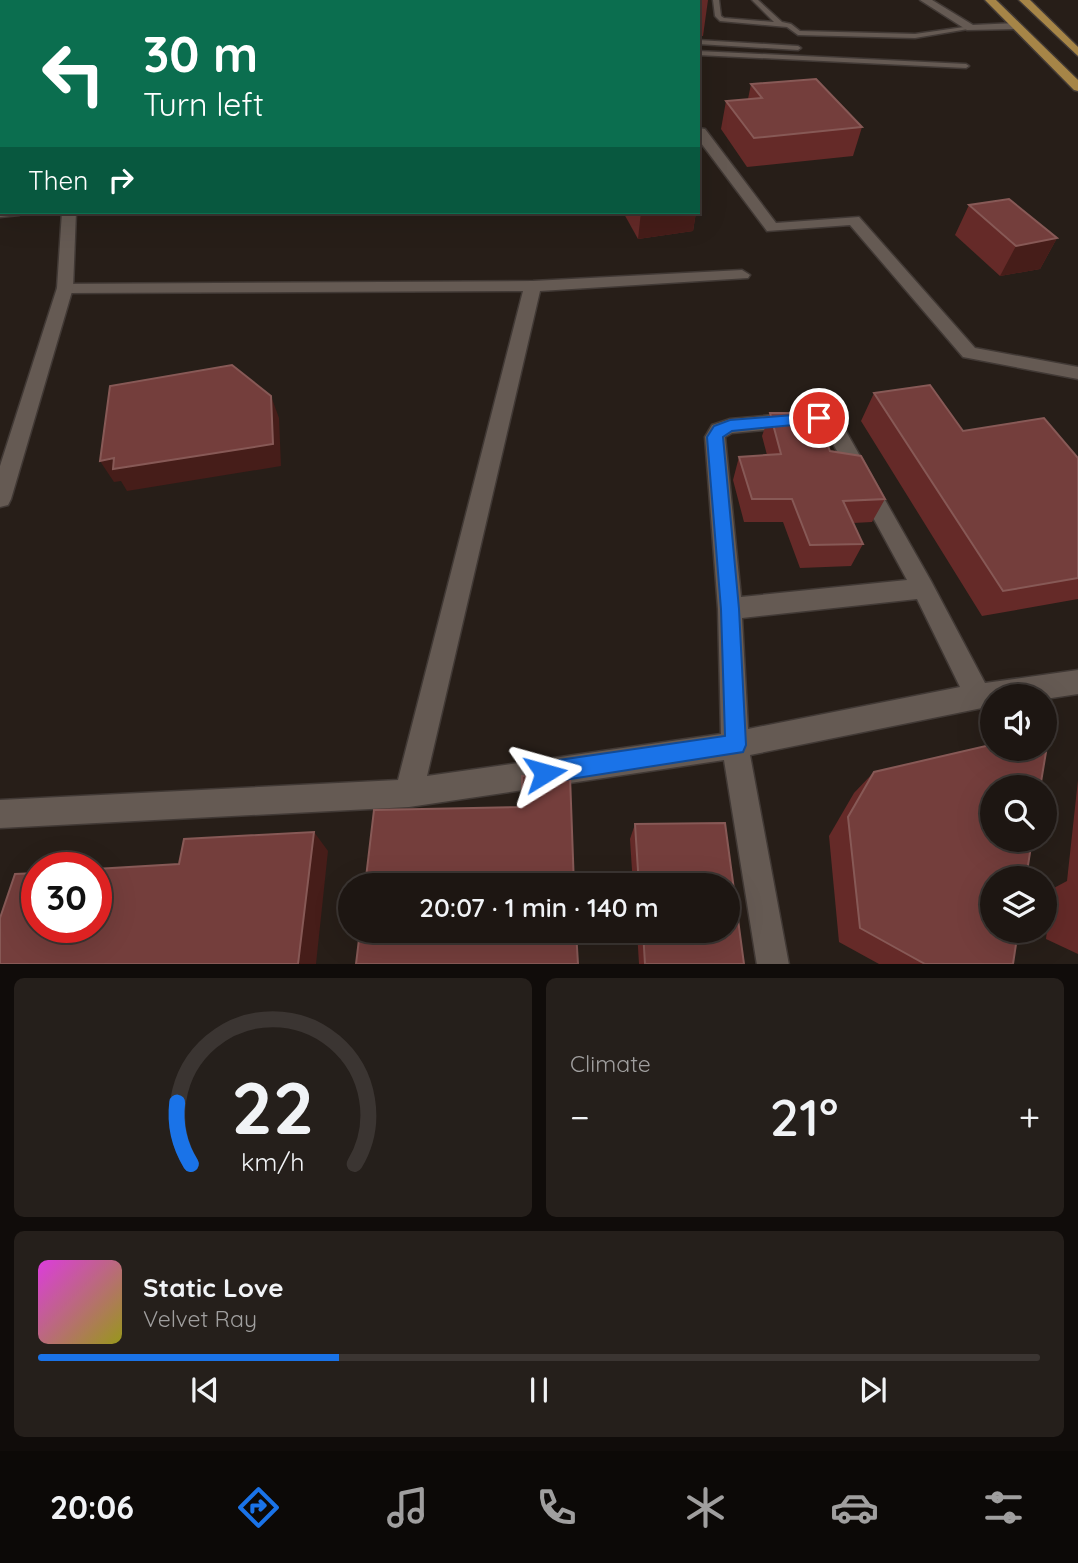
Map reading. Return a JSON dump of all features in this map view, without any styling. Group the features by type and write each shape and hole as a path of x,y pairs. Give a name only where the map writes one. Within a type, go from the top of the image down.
{"main road":[{"path":"990,0 1078,87"},
{"path":"1024,0 1078,52"},
{"path":"1016,26 1048,23"}],"street":[{"path":"925,0 971,28 1016,26"},
{"path":"700,132 772,228 854,220 969,353 1078,373"},
{"path":"0,499 65,288 69,214"},
{"path":"65,288 533,286 741,275"},
{"path":"409,793 533,286"},
{"path":"773,964 736,745 730,609 715,437 719,430 730,426 819,418 832,424 923,588 978,696"},
{"path":"730,609 923,588"},
{"path":"0,814 409,793 736,745 978,696 1078,682"}],"lane":[{"path":"716,0 718,16 722,20 789,25 798,33 915,36 971,28"},
{"path":"755,0 780,24"},
{"path":"798,33 800,58"},
{"path":"700,42 798,48"},
{"path":"700,53 966,66"}],"building":[{"path":"816,79 862,127 754,138 726,101 762,98 751,84"},
{"path":"1009,199 1057,238 1016,246 969,205"},
{"path":"232,365 271,396 273,444 113,469 114,458 100,461 110,386"},
{"path":"930,385 963,431 1044,418 1078,458 1078,578 1003,591 874,393"},
{"path":"770,413 815,413 830,451 861,456 885,499 843,501 863,544 810,545 792,499 752,499 739,457 781,454"},
{"path":"980,747 980,761 1044,761 1042,775 980,775 980,852 1030,852 1028,866 980,866 980,943 1016,943 1013,964 925,964 860,928 848,817 874,772"},
{"path":"522,776 570,776 574,873 367,873 374,810 522,807"},
{"path":"725,823 732,873 638,873 635,824"},
{"path":"314,832 298,964 0,964 0,918 15,874 21,874 21,943 112,943 112,868 179,864 184,839"},
{"path":"740,934 744,964 645,964 644,943 740,943"},
{"path":"359,943 577,943 578,964 356,964"}],"route":[{"path":"545,773 736,745 730,609 715,437 719,430 730,426 819,418"}]}
